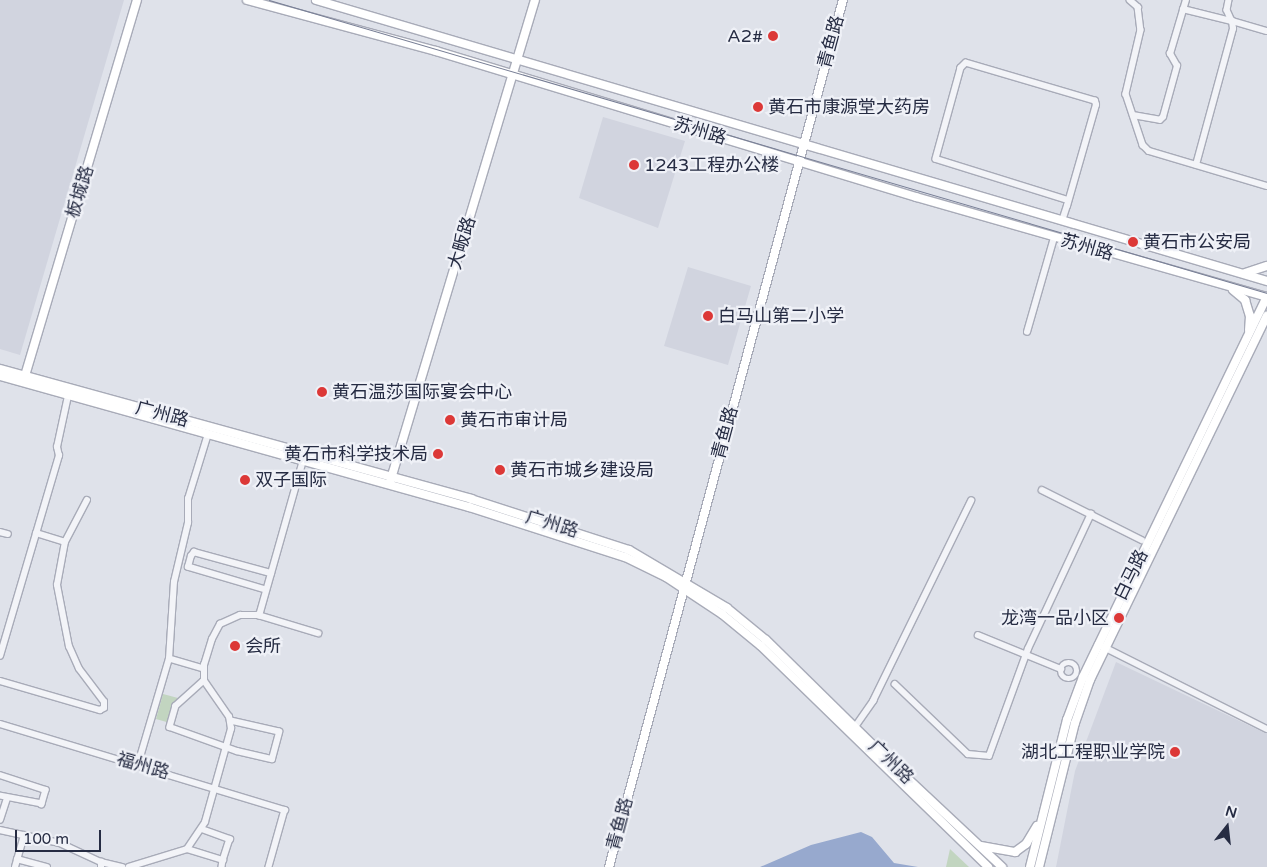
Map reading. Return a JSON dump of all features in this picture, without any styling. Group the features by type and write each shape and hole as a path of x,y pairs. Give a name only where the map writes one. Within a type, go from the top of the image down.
{"main road":[{"name":"板城路","path":"24,380 137,0"},
{"name":"苏州路","path":"247,0 512,74 1054,238 1267,297"},
{"name":"苏州路","path":"316,0 517,61 1267,281"},
{"name":"大畈路","path":"389,486 535,0"},
{"name":"青鱼路","path":"609,867 843,0"},
{"path":"1238,274 1256,272 1267,266"},
{"path":"1230,288 1245,300 1250,316 1250,341"},
{"name":"白马路","path":"1030,867 1040,820 1067,720 1101,646 1250,341 1267,297"},
{"name":"白马路","path":"1250,341 1267,316"},
{"path":"1250,341 1267,325"},
{"name":"广州路","path":"0,369 68,396 575,538 626,557 684,585 727,608 766,640 1002,867"},
{"name":"广州路","path":"0,376 24,380 391,477 578,531 629,550 684,585 774,658 988,867"},
{"name":"白马路","path":"1039,867 1074,723 1101,646"},
{"path":"980,846 1014,852 1026,844 1040,820"}],"street":[{"path":"1130,0 1138,7 1142,30 1126,94 1143,145 1148,151 1267,186"},
{"path":"1133,114 1160,120 1164,116 1177,66 1170,54 1186,0"},
{"path":"1196,165 1234,29 1226,10 1229,0"},
{"path":"1183,9 1267,31"},
{"path":"1062,221 1068,200 1095,101 966,63 961,68 936,159 1068,200"},
{"path":"1026,332 1054,238"},
{"path":"0,656 59,456 57,447 68,396"},
{"path":"138,764 169,659 177,564 188,523 188,499 208,434"},
{"path":"259,616 303,461"},
{"path":"1042,490 1142,540"},
{"path":"0,681 100,710 104,708 104,702 79,669 69,647 57,585 65,542 88,500"},
{"path":"855,726 873,701 971,501"},
{"path":"895,684 968,754 988,756 1026,655 1091,514"},
{"path":"0,532 8,534"},
{"path":"36,533 65,542"},
{"path":"188,567 194,552 271,573"},
{"path":"177,564 266,590"},
{"path":"129,867 187,848 202,829 227,748 231,721 204,681 204,669 212,639 220,624 240,614 259,616 318,633"},
{"path":"978,635 1061,669"},
{"path":"1101,646 1267,728"},
{"path":"169,659 204,669"},
{"path":"1068,663 1079,667 1072,681 1063,677 1061,669 1068,663"},
{"path":"204,681 176,706 170,727 227,748 271,760 280,734 252,724 231,721"},
{"name":"福州路","path":"0,724 216,787 286,810 269,867"},
{"path":"0,775 46,790 42,804 0,796"},
{"path":"0,820 7,798"},
{"path":"202,829 230,839 222,867"},
{"path":"0,830 60,843 101,864 122,867"},
{"path":"15,867 24,835"},
{"path":"187,848 223,860"},
{"path":"17,859 47,867"}],"shaded area":[{"path":"0,0 124,0 20,355 0,349"},
{"path":"603,117 685,141 658,228 579,198"},
{"name":"白马山第二小学","path":"688,267 751,286 728,365 664,346"},
{"name":"湖北工程职业学院","path":"1116,662 1267,734 1267,867 1056,867 1075,771"}],"green space":[{"path":"163,694 178,698 170,723 156,719"},
{"path":"950,849 969,867 946,867"}],"water":[{"path":"861,832 872,837 894,863 918,867 760,867 811,845"}],"tram line":[{"path":"269,0 1267,293"}],"place":[{"name":"A2#","path":"773,36"},
{"name":"黄石市康源堂大药房","path":"758,107"},
{"name":"1243工程办公楼","path":"634,165"},
{"name":"黄石市公安局","path":"1133,242"},
{"name":"白马山第二小学","path":"708,316"},
{"name":"黄石温莎国际宴会中心","path":"322,392"},
{"name":"黄石市审计局","path":"450,420"},
{"name":"黄石市科学技术局","path":"438,454"},
{"name":"黄石市城乡建设局","path":"500,470"},
{"name":"双子国际","path":"245,480"},
{"name":"龙湾一品小区","path":"1119,618"},
{"name":"会所","path":"235,646"},
{"name":"湖北工程职业学院","path":"1175,752"}]}
